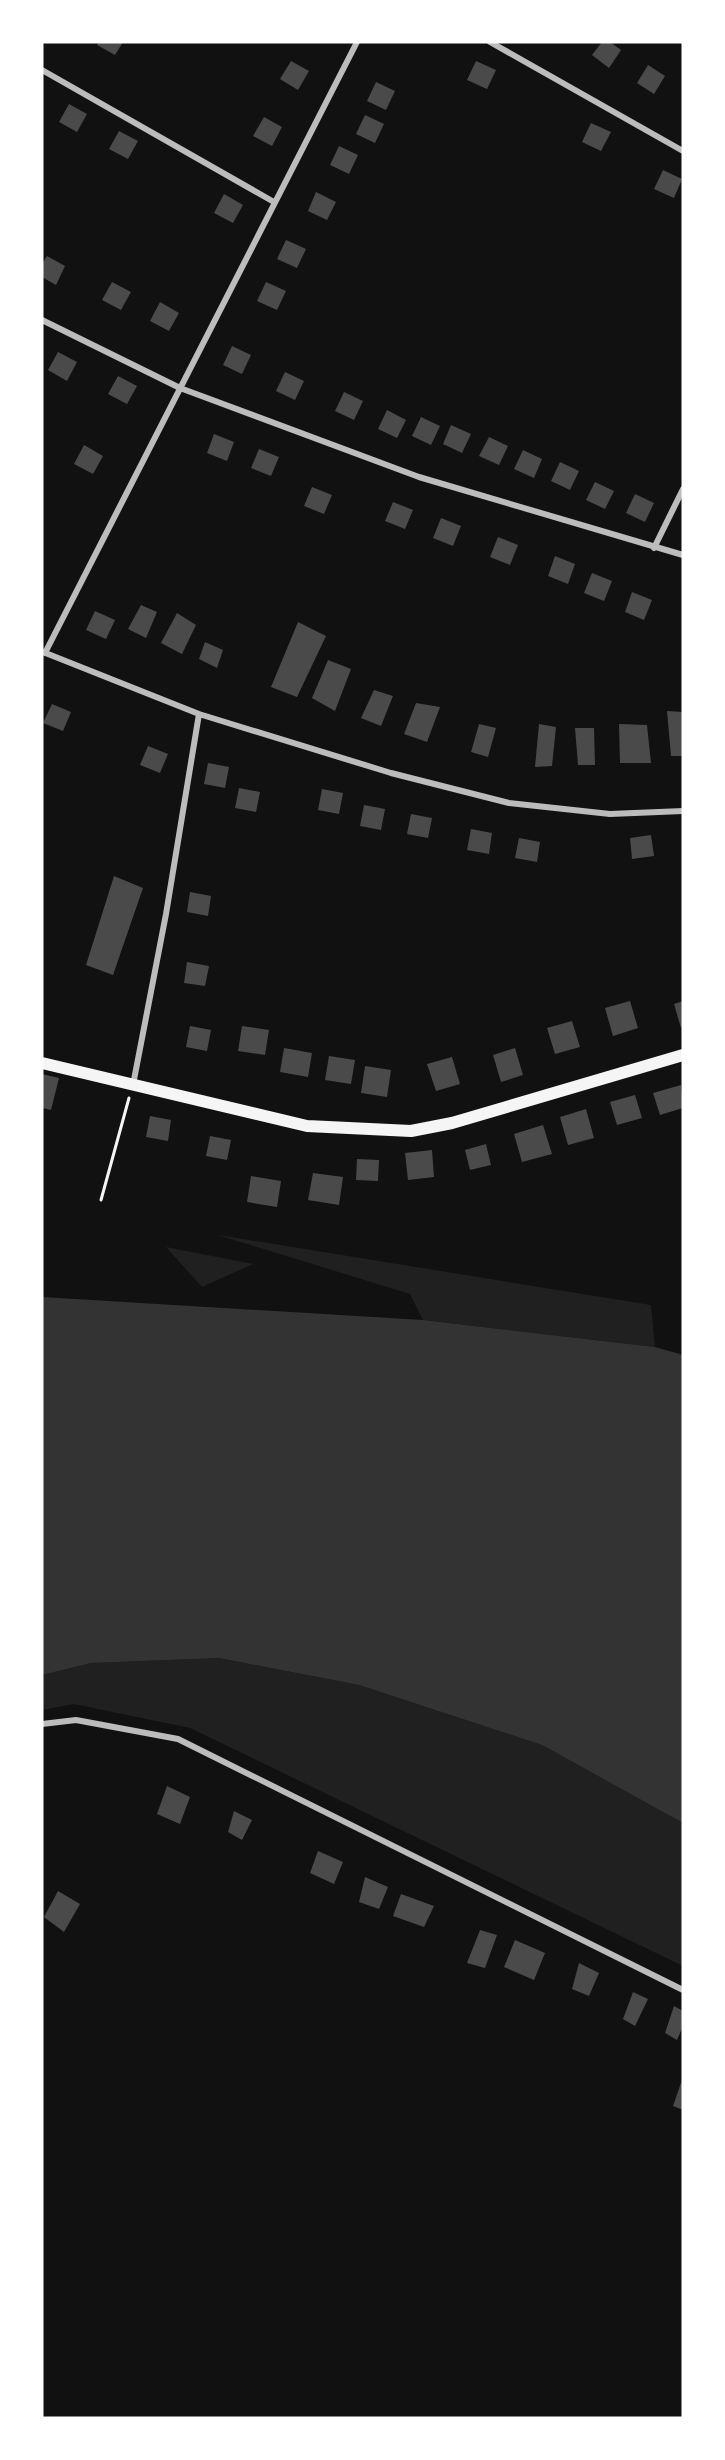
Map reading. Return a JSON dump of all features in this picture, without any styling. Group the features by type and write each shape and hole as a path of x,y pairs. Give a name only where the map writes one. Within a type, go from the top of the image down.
{"main road":[{"path":"42,1063 307,1126 411,1131 452,1123 683,1055"}],"street":[{"path":"357,42 44,652 199,714 391,773 508,804 610,814 683,811"},
{"path":"490,42 683,151"},
{"path":"42,70 274,202"},
{"path":"42,320 180,388 418,477 683,555"},
{"path":"654,548 683,489"},
{"path":"133,1085 166,914 199,714"},
{"path":"42,1724 76,1720 178,1739 683,1990"}],"path":[{"path":"101,1200 133,1085"}],"shaded area":[{"path":"218,1235 651,1305 655,1347 423,1320 410,1294"},
{"path":"166,1247 253,1264 202,1287"},
{"path":"42,1297 423,1320 655,1347 683,1355 683,1823 542,1745 359,1685 219,1658 91,1663 42,1675"},
{"path":"219,1658 359,1685 542,1745 683,1823 683,1966 190,1728 74,1704 42,1710 42,1675 91,1663"}],"building":[{"path":"99,42 123,42 115,55 97,45"},
{"path":"602,42 610,42 621,50 609,68 592,55"},
{"path":"291,61 309,71 298,90 280,79"},
{"path":"476,61 496,70 487,89 467,80"},
{"path":"648,65 665,76 654,94 637,83"},
{"path":"376,82 395,91 386,110 367,101"},
{"path":"69,104 87,114 77,132 59,122"},
{"path":"365,115 384,124 375,143 356,134"},
{"path":"264,117 282,127 272,146 253,136"},
{"path":"591,123 611,132 601,151 582,142"},
{"path":"119,131 138,141 128,159 109,149"},
{"path":"339,146 358,155 349,174 330,165"},
{"path":"663,170 682,179 674,198 654,189"},
{"path":"316,192 336,202 327,220 308,211"},
{"path":"224,194 243,205 233,223 214,213"},
{"path":"286,240 306,249 297,268 277,259"},
{"path":"47,256 65,266 56,285 42,277 42,264"},
{"path":"112,282 131,292 121,310 102,300"},
{"path":"266,282 286,291 277,310 257,301"},
{"path":"160,302 179,313 169,331 150,321"},
{"path":"232,346 251,355 242,374 223,365"},
{"path":"58,352 77,362 67,381 48,370"},
{"path":"285,372 304,381 295,400 276,391"},
{"path":"118,376 137,386 127,404 108,394"},
{"path":"344,392 363,401 354,420 335,411"},
{"path":"387,410 406,420 397,438 378,429"},
{"path":"421,417 440,426 431,445 412,436"},
{"path":"451,425 471,434 462,453 443,444"},
{"path":"214,434 234,442 227,461 207,453"},
{"path":"489,437 508,446 499,465 479,456"},
{"path":"84,445 103,456 93,474 74,464"},
{"path":"259,449 279,457 271,476 251,468"},
{"path":"523,450 542,459 534,478 514,469"},
{"path":"560,462 579,471 570,490 551,481"},
{"path":"595,482 614,491 605,509 586,500"},
{"path":"312,487 332,495 324,514 304,506"},
{"path":"635,494 654,503 645,522 626,513"},
{"path":"393,502 413,510 405,529 385,521"},
{"path":"441,518 461,526 453,546 433,538"},
{"path":"498,537 518,545 510,565 490,557"},
{"path":"555,556 575,564 568,584 548,576"},
{"path":"592,573 612,581 604,601 584,593"},
{"path":"632,592 652,600 644,620 625,612"},
{"path":"141,605 157,612 146,638 128,629"},
{"path":"95,611 115,620 106,639 86,630"},
{"path":"177,613 196,625 182,654 161,643"},
{"path":"298,622 326,636 297,697 271,687"},
{"path":"205,642 223,650 217,668 199,659"},
{"path":"328,660 351,669 335,711 312,698"},
{"path":"374,690 393,696 381,726 361,718"},
{"path":"416,703 440,707 427,742 404,734"},
{"path":"52,704 71,712 63,731 43,723"},
{"path":"667,711 683,712 683,756 671,756"},
{"path":"479,724 496,728 488,757 471,752"},
{"path":"539,724 556,727 552,766 535,767"},
{"path":"619,724 647,725 651,763 620,763"},
{"path":"575,728 594,728 595,765 578,765"},
{"path":"148,746 168,754 160,773 140,765"},
{"path":"208,763 229,767 225,788 204,784"},
{"path":"239,788 260,792 256,812 235,808"},
{"path":"322,789 343,793 339,814 318,810"},
{"path":"364,805 385,809 381,830 360,826"},
{"path":"411,814 432,818 428,838 407,834"},
{"path":"471,829 492,833 489,854 467,850"},
{"path":"651,835 654,856 632,859 630,838"},
{"path":"519,838 540,842 537,862 515,858"},
{"path":"114,876 143,888 113,975 86,965"},
{"path":"190,892 211,896 208,916 187,912"},
{"path":"187,962 209,966 205,986 184,983"},
{"path":"630,1001 638,1028 613,1036 605,1008"},
{"path":"683,1001 683,1027 681,1028 674,1004"},
{"path":"572,1021 580,1047 555,1054 547,1028"},
{"path":"190,1026 211,1030 207,1051 186,1047"},
{"path":"242,1026 269,1030 265,1055 238,1051"},
{"path":"284,1048 312,1053 308,1077 280,1072"},
{"path":"515,1048 523,1075 501,1082 493,1055"},
{"path":"329,1056 355,1060 351,1084 325,1080"},
{"path":"452,1057 460,1084 436,1091 427,1064"},
{"path":"365,1066 391,1070 387,1097 361,1093"},
{"path":"42,1074 59,1078 51,1110 42,1108"},
{"path":"681,1085 683,1108 660,1115 653,1093"},
{"path":"635,1095 642,1118 617,1125 610,1102"},
{"path":"586,1109 594,1138 568,1145 560,1117"},
{"path":"150,1116 171,1120 168,1141 146,1137"},
{"path":"543,1125 552,1154 522,1162 514,1134"},
{"path":"210,1136 231,1140 227,1160 206,1156"},
{"path":"486,1144 491,1165 470,1170 465,1150"},
{"path":"432,1150 434,1177 408,1180 405,1153"},
{"path":"357,1159 379,1160 378,1181 356,1180"},
{"path":"313,1173 343,1177 339,1205 308,1200"},
{"path":"251,1176 281,1181 277,1207 247,1202"},
{"path":"167,1786 190,1797 180,1824 157,1814"},
{"path":"234,1811 252,1820 242,1840 228,1832"},
{"path":"318,1851 343,1862 334,1884 310,1873"},
{"path":"365,1877 388,1887 379,1909 359,1902"},
{"path":"58,1891 80,1904 64,1932 44,1917"},
{"path":"401,1894 434,1906 424,1927 393,1916"},
{"path":"480,1930 497,1935 485,1968 467,1963"},
{"path":"515,1940 545,1953 534,1980 504,1967"},
{"path":"579,1963 599,1973 589,1996 572,1989"},
{"path":"633,1992 648,1999 635,2026 623,2019"},
{"path":"674,2006 683,2011 683,2026 677,2040 665,2033"},
{"path":"683,2077 683,2110 673,2106"}]}
